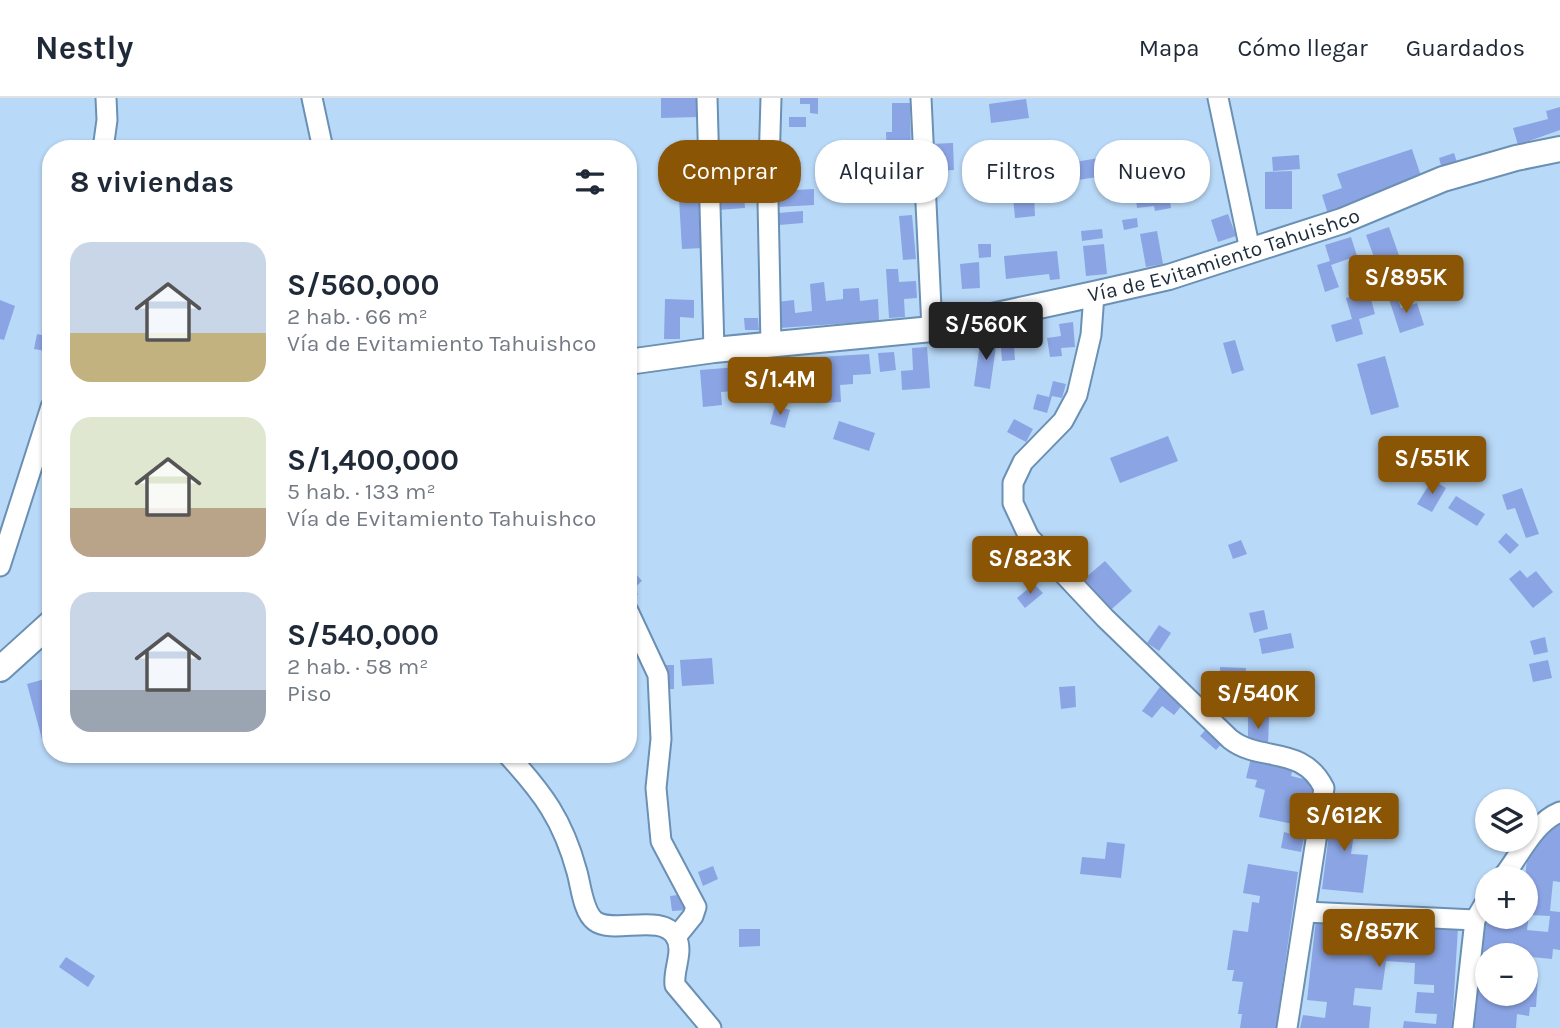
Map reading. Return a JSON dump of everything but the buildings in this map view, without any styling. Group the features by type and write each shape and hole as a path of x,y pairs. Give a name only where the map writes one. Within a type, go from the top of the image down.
{"main road":[{"name":"Vía de Evitamiento Tahuishco","path":"637,361 714,350 932,328 1169,277 1342,221 1443,179 1516,158 1560,149"},
{"path":"0,669 42,631"}],"street":[{"path":"104,140 106,98"},
{"path":"312,98 321,140"},
{"path":"707,98 714,350"},
{"path":"771,98 768,201 771,344"},
{"path":"921,98 932,328"},
{"path":"1218,98 1250,250"},
{"path":"1094,294 1088,355 1077,395 1063,421 1023,462 1013,483 1013,503 1029,537 1105,618 1230,739 1245,749 1295,759 1318,777 1324,788 1287,1028"},
{"path":"0,566 42,435"},
{"path":"637,630 658,675 661,739 656,788 661,841 696,907 693,916 676,937"},
{"path":"516,763 551,804 571,849 587,908 595,921 608,926 664,927 676,937 679,953 675,985 711,1028"},
{"path":"1511,866 1534,833 1549,817 1560,812"},
{"path":"1306,912 1475,920 1463,1028"}]}
